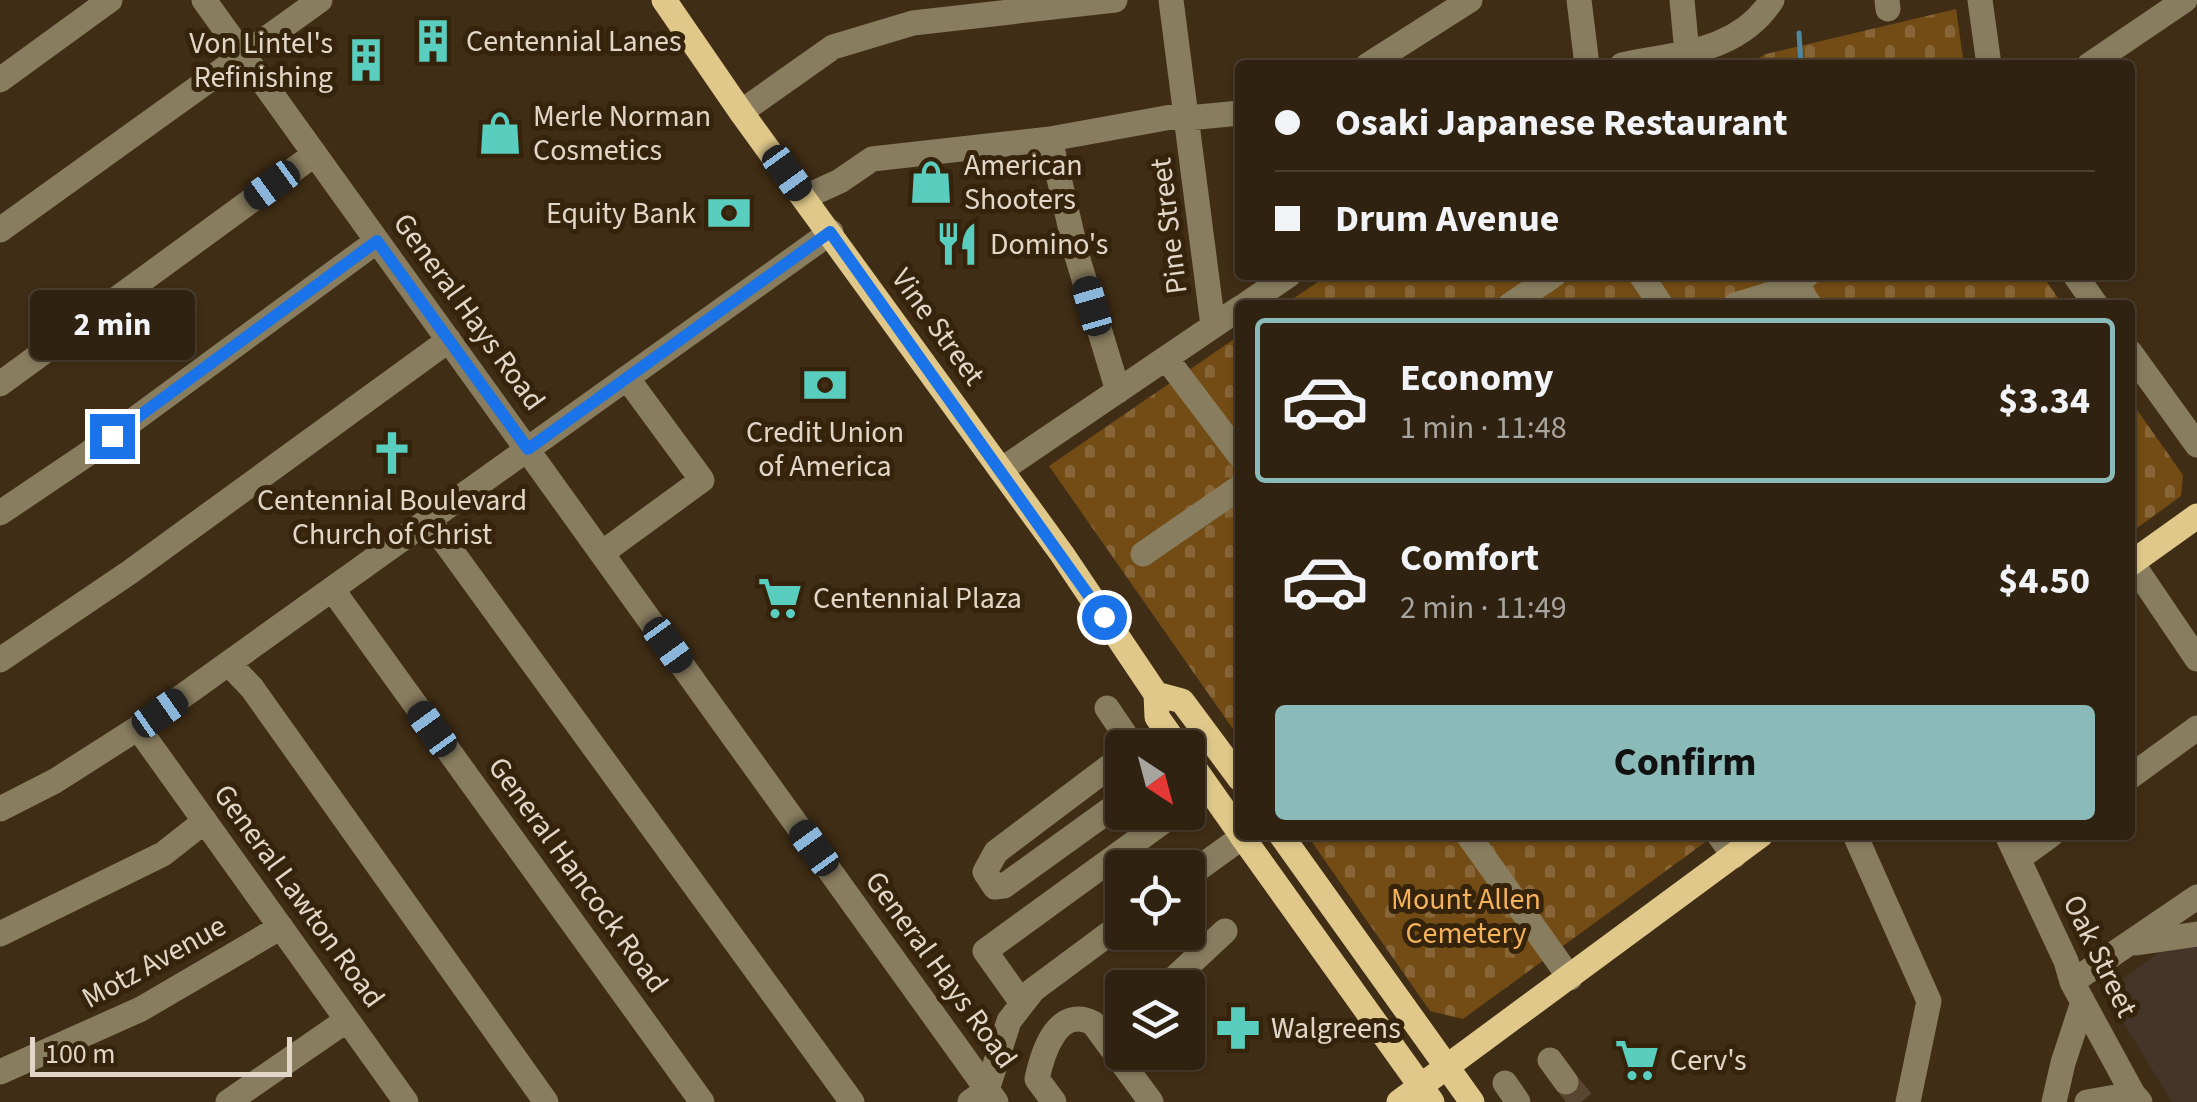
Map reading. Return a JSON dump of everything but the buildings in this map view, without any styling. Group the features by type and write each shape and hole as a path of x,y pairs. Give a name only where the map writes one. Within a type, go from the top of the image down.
{"main road":[{"name":"Vine Street","path":"664,0 1001,470 1156,694"},
{"path":"2135,561 2197,516"},
{"path":"1166,730 1157,717 1156,694 1182,701 1235,772"},
{"path":"1205,784 1235,825"},
{"path":"1246,840 1427,1094"},
{"path":"1285,840 1472,1102"},
{"path":"1399,1102 1427,1094 1447,1068 1570,978 1726,845"}],"street":[{"path":"0,80 110,0"},
{"name":"General Hays Road","path":"204,0 602,553 984,1098"},
{"path":"0,230 320,0"},
{"path":"741,112 833,47 899,27 1116,0"},
{"name":"Pine Street","path":"1171,0 1213,326"},
{"path":"1376,60 1470,0"},
{"path":"1578,0 1586,60"},
{"path":"1682,0 1687,52"},
{"path":"1647,60 1722,44 1750,26 1772,0"},
{"path":"2097,60 2186,0"},
{"path":"1982,1 1988,60"},
{"path":"805,197 840,181 872,159 1050,139 1188,116 1235,113"},
{"path":"1050,139 1077,256 1118,391"},
{"path":"0,384 315,154"},
{"path":"0,809 55,782 138,728 830,232"},
{"path":"0,514 377,241"},
{"path":"1252,300 1282,280"},
{"path":"1517,300 1547,280"},
{"path":"1755,300 1804,288"},
{"path":"1001,470 1235,312"},
{"path":"0,660 130,572 449,340"},
{"path":"1166,358 1235,449"},
{"path":"2135,359 2197,445"},
{"path":"602,553 702,480 627,378"},
{"path":"1143,554 1235,491"},
{"path":"429,520 852,1102"},
{"path":"2135,570 2197,659"},
{"name":"General Hancock Road","path":"332,590 702,1102"},
{"path":"228,664 252,688 546,1102"},
{"path":"1107,708 1122,730"},
{"name":"General Lawton Road","path":"138,728 406,1102"},
{"path":"2135,773 2197,728"},
{"path":"1105,770 996,852 985,872 995,887 1004,886 1105,813"},
{"path":"0,934 164,854 205,821"},
{"path":"1022,1003 984,951 1152,830"},
{"path":"1205,863 1235,840"},
{"path":"1472,840 1570,978"},
{"path":"1857,840 1929,1002 1908,1102"},
{"name":"Oak Street","path":"2009,840 2078,992 2136,1098"},
{"path":"2018,859 2044,840"},
{"path":"2054,1102 2078,992 2131,944 2197,897"},
{"name":"Motz Avenue","path":"0,1072 109,1026 185,986 280,927"},
{"path":"1183,970 1225,931"},
{"path":"2131,944 2197,934"},
{"path":"984,1098 1001,1040 1022,1003 1047,978 1105,936"},
{"path":"1054,1102 1037,1079 1040,1065 1058,1028 1072,1017 1080,1017 1093,1022 1151,1102"},
{"path":"229,1102 347,1020"},
{"path":"1550,1060 1566,1082"},
{"path":"229,1102 244,1098 259,1102 266,1084 279,1069"},
{"path":"2087,1102 2136,1098"}],"shaded area":[{"path":"2197,925 2197,1102 2172,1102 2105,992"}],"green space":[{"path":"1956,9 1963,60 1755,60 1766,54"},
{"path":"1321,280 2046,280 2060,300 1291,300"},
{"path":"1235,338 1235,732 1049,466"},
{"path":"2135,407 2183,475 2181,496 2135,529"},
{"name":"Mount Allen Cemetery","path":"1310,840 1708,840 1463,1019 1430,1011"}],"waterway":[{"path":"1799,33 1801,60"}],"tunnel":[{"path":"1566,1082 1582,1102"}],"place":[{"name":"Centennial Lanes","path":"433,41"},
{"name":"Von Lintel's Refinishing","path":"366,60"},
{"name":"Merle Norman Cosmetics","path":"500,133"},
{"name":"American Shooters","path":"931,182"},
{"name":"Equity Bank","path":"729,213"},
{"name":"Domino's","path":"957,244"},
{"name":"Credit Union of America","path":"825,385"},
{"name":"Centennial Boulevard Church of Christ","path":"392,453"},
{"name":"Centennial Plaza","path":"780,598"},
{"name":"Walgreens","path":"1238,1028"},
{"name":"Cerv's","path":"1637,1060"}],"route":[{"path":"112,436 377,241 528,449 830,232 1104,617"}]}
